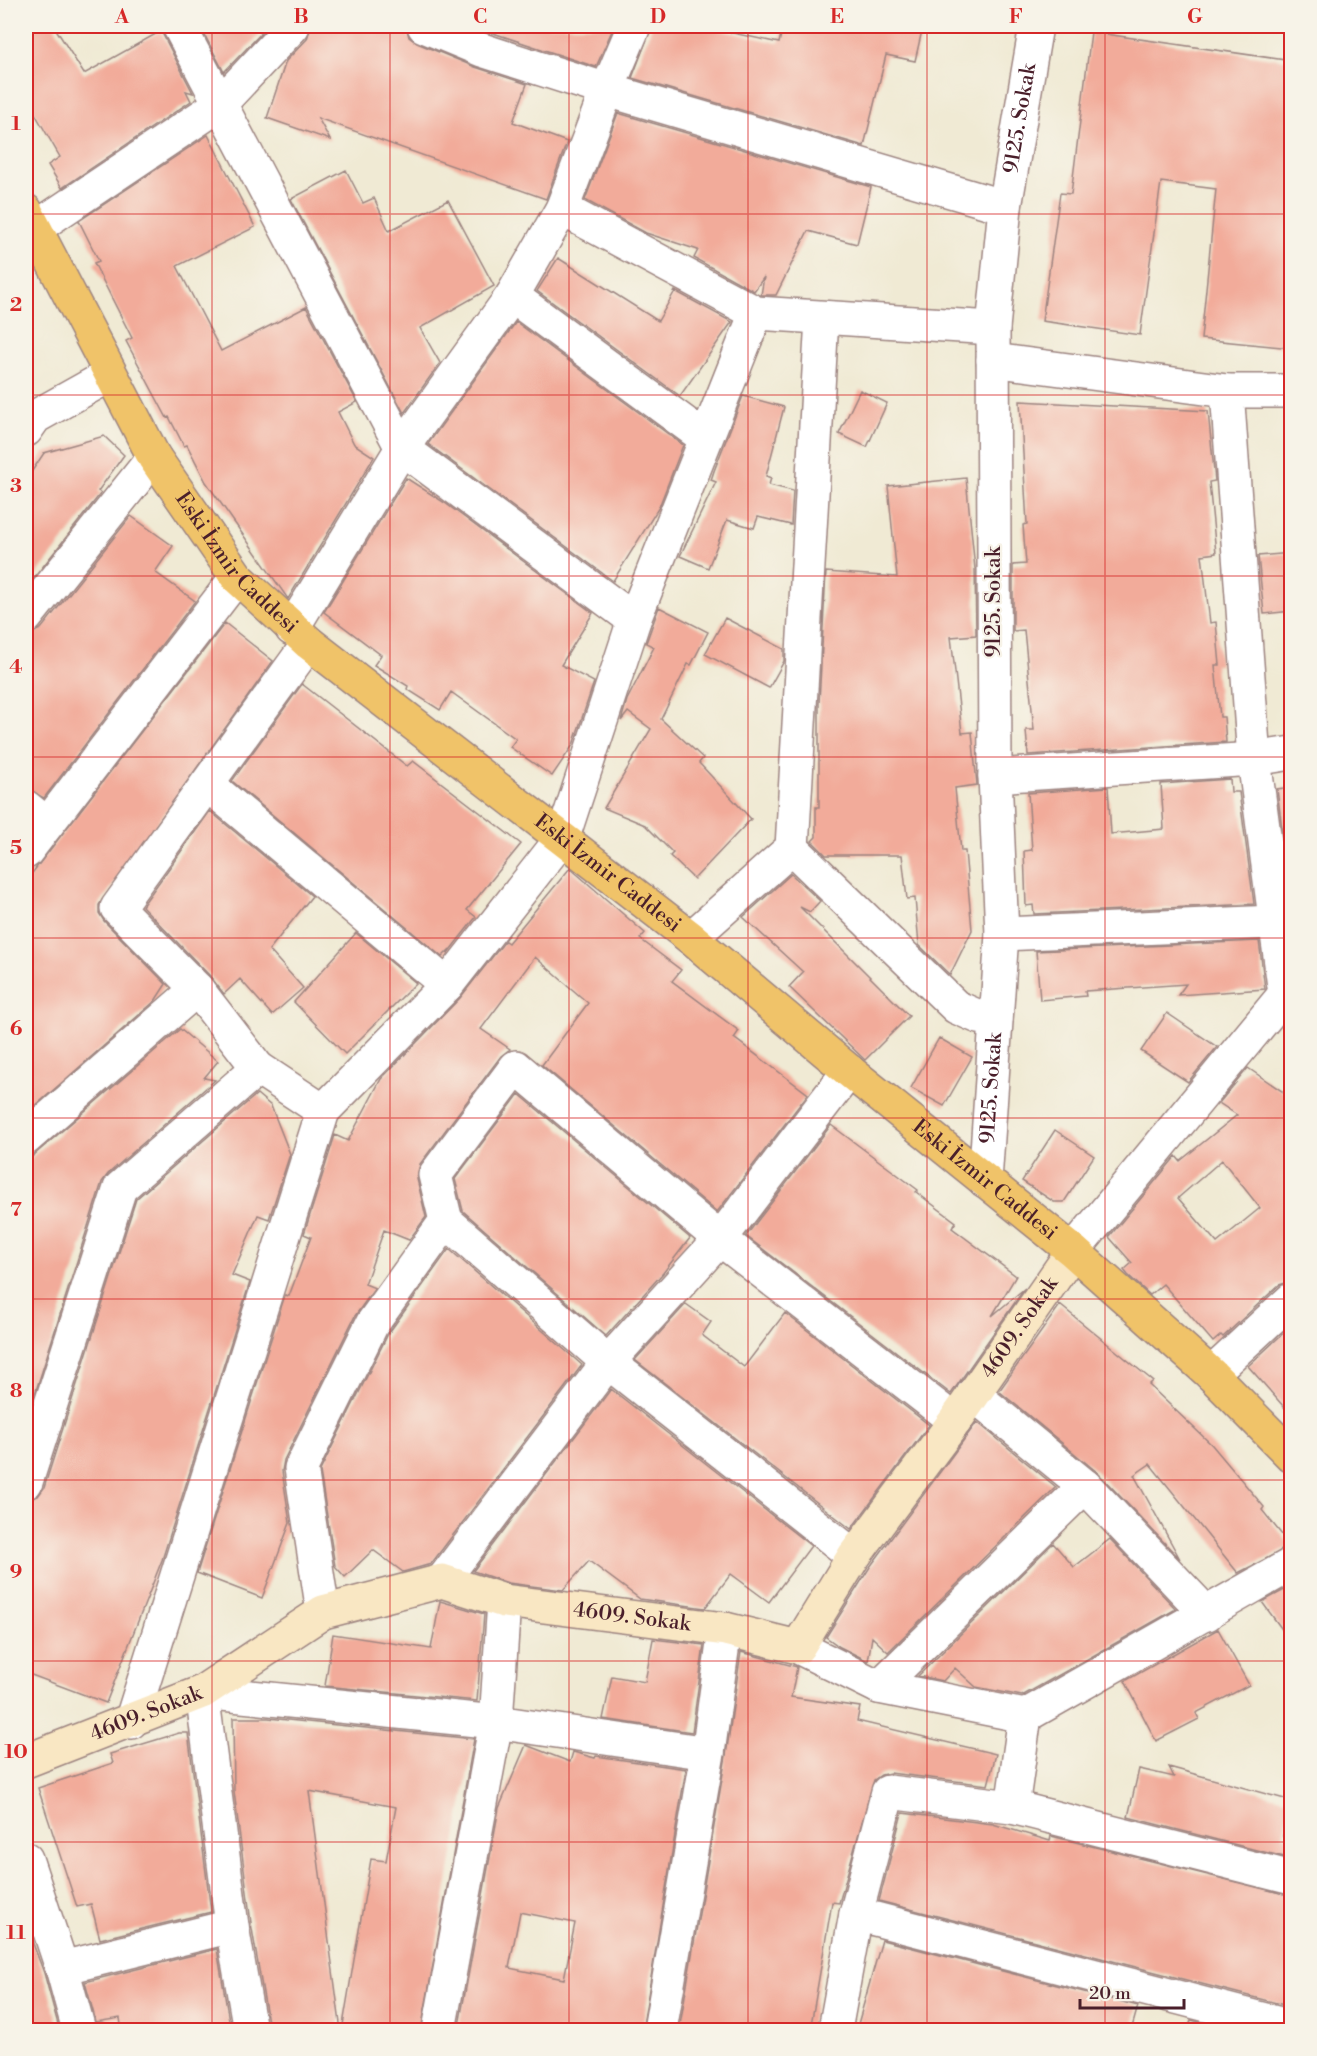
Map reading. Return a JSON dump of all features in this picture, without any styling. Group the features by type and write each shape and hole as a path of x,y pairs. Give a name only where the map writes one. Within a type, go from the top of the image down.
{"main road":[{"name":"Eski İzmir Caddesi","path":"30,220 154,457 237,577 300,636 691,938 849,1071 1072,1251 1211,1374 1292,1456"}],"street":[{"path":"179,26 402,448 634,620"},
{"path":"30,220 219,105 293,26"},
{"path":"424,26 482,50 607,90 1005,207"},
{"path":"323,1111 258,1068 197,988 117,908 207,784 300,636 402,448 512,296 562,209 634,26"},
{"name":"9125. Sokak","path":"985,1181 1002,934 995,776 993,344 1005,207 1036,26"},
{"path":"562,209 756,313 822,318 993,344 1227,391 1292,392"},
{"path":"512,296 705,438"},
{"path":"131,1722 323,1111 447,985 563,837 634,620 756,313"},
{"path":"691,938 792,848 822,318"},
{"path":"26,429 35,417 110,375"},
{"path":"1072,1251 1288,992 1274,922 1254,759 1227,391"},
{"path":"26,617 154,457"},
{"path":"26,852 36,816 237,577"},
{"path":"995,776 1254,759 1292,753"},
{"path":"207,784 447,985"},
{"path":"792,848 956,1007 979,1017 996,1019"},
{"path":"1002,934 1274,922"},
{"path":"26,1138 197,988"},
{"path":"854,1556 608,1362 446,1221 435,1175 516,1066 720,1239 964,1408 1085,1486 1207,1614"},
{"path":"26,1482 120,1188 258,1068"},
{"path":"442,1581 608,1362 720,1239 849,1071"},
{"path":"322,1612 301,1468 372,1324 446,1221"},
{"name":"4609. Sokak","path":"26,1761 131,1722 202,1692 322,1612 442,1581 504,1601 725,1629 798,1647 854,1556 964,1408 1072,1251"},
{"path":"1211,1374 1292,1299"},
{"path":"879,1687 1085,1486"},
{"path":"798,1647 879,1687 1025,1716 1292,1564"},
{"path":"439,2031 496,1722 504,1601"},
{"path":"660,2031 708,1753 725,1629"},
{"path":"250,2031 232,1926 202,1692 496,1722 708,1753"},
{"path":"1012,1807 1025,1716"},
{"path":"835,2031 856,1914 888,1791 1012,1807 1292,1878"},
{"path":"26,1859 62,1968 79,2031"},
{"path":"856,1914 1292,2027"},
{"path":"62,1968 232,1926"}],"building":[{"path":"26,26 54,26 84,74 161,31 193,93 186,91 191,101 62,188 48,165 60,157 26,98"},
{"path":"200,26 268,26 224,72"},
{"path":"311,26 406,26 409,37 417,43 475,67 527,84 513,122 567,142 546,199 318,118 330,140 267,118 286,61 307,39"},
{"path":"472,26 614,26 596,67"},
{"path":"652,26 721,26 719,30 779,43 783,26 923,26 915,61 886,55 864,146 632,78"},
{"path":"1091,32 1292,61 1292,348 1201,339 1216,189 1161,182 1140,335 1042,321 1060,193 1071,194"},
{"path":"618,113 871,187 857,244 808,231 776,295 761,295 764,277 754,291 694,258 698,250 646,233 585,200"},
{"path":"208,135 255,227 177,266 221,351 306,307 357,402 338,412 354,444 374,457 288,599 206,482 187,445 184,446 169,417 167,418 126,341 132,338 94,263 99,261 79,221"},
{"path":"346,170 363,203 374,198 389,231 448,200 494,286 420,328 440,363 404,413 291,199"},
{"path":"558,258 658,321 675,291 732,322 680,396 537,291"},
{"path":"516,322 683,445 659,507 613,581 428,444"},
{"path":"860,390 887,403 867,447 839,434"},
{"path":"743,396 784,407 766,476 771,478 769,485 793,491 791,525 758,517 754,528 727,520 708,568 680,556 716,482 711,480"},
{"path":"1020,401 1208,411 1215,481 1209,482 1216,553 1202,555 1210,623 1216,622 1220,665 1215,665 1220,717 1224,717 1226,742 1028,755 1026,730 1034,730 1024,630 1013,631 1013,565 1026,564 1023,525 1027,524"},
{"path":"104,436 124,455 98,491 101,493 26,588 26,480 44,453"},
{"path":"406,478 445,503 593,613 561,665 594,682 573,745 552,776 510,747 516,739 451,692 440,710 407,689 408,686 374,665 381,655 324,612"},
{"path":"966,478 975,569 976,635 951,637 962,733 972,732 977,785 955,788 961,851 965,851 972,930 950,975 919,945 915,898 907,899 902,855 826,855 812,841 816,837 816,807 819,807 819,703 826,572 897,577 888,486"},
{"path":"131,516 173,546 155,572 195,601 44,798 26,789 26,635 41,629"},
{"path":"1292,553 1292,611 1264,614 1258,556"},
{"path":"659,607 708,632 691,665 688,664 661,719 703,758 699,763 751,819 694,879 670,856 673,853 645,825 604,808 651,729 628,712 621,721 627,700 654,647 646,643"},
{"path":"725,618 784,649 784,661 769,688 705,654"},
{"path":"225,623 273,661 99,905 99,913 104,921 166,984 155,1001 26,1114 26,881"},
{"path":"302,684 407,766 413,761 521,844 467,910 476,917 447,954 450,949 442,957 232,781"},
{"path":"1230,779 1231,792 1239,792 1254,904 1034,914 1033,905 1026,906 1024,851 1032,850 1028,793 1108,787 1111,834 1164,829 1161,784"},
{"path":"1292,787 1292,875 1288,876 1277,789"},
{"path":"210,811 312,896 269,950 303,988 272,1015 240,979 224,994 210,976 142,906"},
{"path":"570,868 645,933 640,939 681,970 672,981 739,1031 734,1038 808,1094 717,1212 542,1065 588,1003 535,957 481,1029 510,1049 501,1056 420,1164 417,1179 426,1217 409,1240 384,1230 365,1284 375,1288 355,1316 284,1460 282,1471 290,1523 262,1598 197,1573 285,1295 289,1296 311,1237 304,1234 335,1135 348,1141 381,1079 460,998 505,941 508,943"},
{"path":"791,874 820,901 810,912 800,907 909,1016 865,1060 789,987 803,972 743,917"},
{"path":"356,933 416,983 345,1054 294,1002"},
{"path":"1259,941 1265,989 1178,995 1186,984 1085,991 1086,996 1040,1000 1036,951"},
{"path":"1167,1013 1217,1047 1188,1082 1141,1051"},
{"path":"180,1029 218,1061 204,1078 215,1080 108,1174 102,1182 26,1422 26,1162"},
{"path":"939,1038 972,1057 944,1106 911,1088"},
{"path":"1248,1068 1292,1098 1292,1281 1279,1285 1223,1337 1221,1335 1213,1342 1163,1284 1150,1295 1128,1275 1124,1270 1132,1263 1109,1237 1176,1156 1180,1161 1237,1115 1219,1103","holes":["1222,1160 1260,1208 1217,1243 1178,1198"]},
{"path":"257,1094 271,1106 290,1154 269,1219 258,1215 232,1275 250,1282 162,1560 106,1703 26,1673 26,1500 38,1496 44,1488 136,1199"},
{"path":"519,1094 690,1238 663,1273 606,1336 463,1211 455,1179"},
{"path":"831,1125 918,1190 916,1192 956,1222 952,1228 1016,1276 992,1316 1025,1288 951,1394 746,1236"},
{"path":"1055,1130 1094,1156 1064,1202 1054,1202 1022,1181"},
{"path":"449,1249 582,1365 431,1564 403,1572 373,1550 345,1577 335,1566 320,1471 388,1334"},
{"path":"686,1304 711,1322 702,1335 744,1367 785,1313 929,1425 851,1529 635,1360"},
{"path":"1060,1305 1153,1381 1149,1385 1212,1445 1264,1507 1262,1510 1291,1546 1238,1573 1150,1464 1134,1475 1180,1559 1097,1472 999,1391"},
{"path":"1292,1325 1292,1416 1248,1366"},
{"path":"611,1389 811,1546 769,1602 731,1574 705,1608 640,1599 589,1561 563,1590 508,1583 473,1571"},
{"path":"977,1422 1056,1487 888,1652 872,1637 868,1661 840,1647 826,1637 870,1567"},
{"path":"1110,1539 1176,1609 1022,1696 976,1687 955,1668 943,1681 918,1676 1053,1543 1074,1567"},
{"path":"1292,1586 1292,1643 1262,1602"},
{"path":"440,1601 484,1614 477,1701 325,1686 333,1634 431,1649"},
{"path":"1218,1629 1249,1685 1196,1713 1199,1719 1156,1741 1125,1681"},
{"path":"653,1639 704,1645 692,1732 603,1719 612,1676 645,1682"},
{"path":"741,1652 797,1667 791,1697 860,1707 857,1721 996,1754 988,1785 890,1773 874,1780 839,1903 832,1902 810,2031 679,2031 726,1756"},
{"path":"233,1718 268,1718 474,1739 421,2031 342,2031 371,1859 386,1861 396,1807 309,1791 341,2031 275,2031 274,2021 268,2022 251,1923 234,1791"},
{"path":"179,1733 188,1733 211,1912 100,1939 91,1904 77,1907 38,1788 113,1763 110,1754"},
{"path":"526,1745 570,1762 573,1752 595,1758 596,1756 686,1769 642,2031 458,2031 499,1808","holes":["520,1912 575,1923 564,1979 509,1968"]},
{"path":"1169,1767 1292,1801 1283,1836 1292,1837 1292,1859 1128,1817 1139,1769 1174,1777"},
{"path":"902,1813 993,1824 1050,1841 1051,1836 1292,1896 1292,2007 879,1901"},
{"path":"26,1925 44,1973 59,2028 26,2031"},
{"path":"882,1940 1138,2006 1131,2031 856,2031"},
{"path":"217,1949 230,2027 206,2031 122,2031 120,2018 96,2022 85,1982"},
{"path":"1191,2020 1231,2031 1188,2031"}]}
